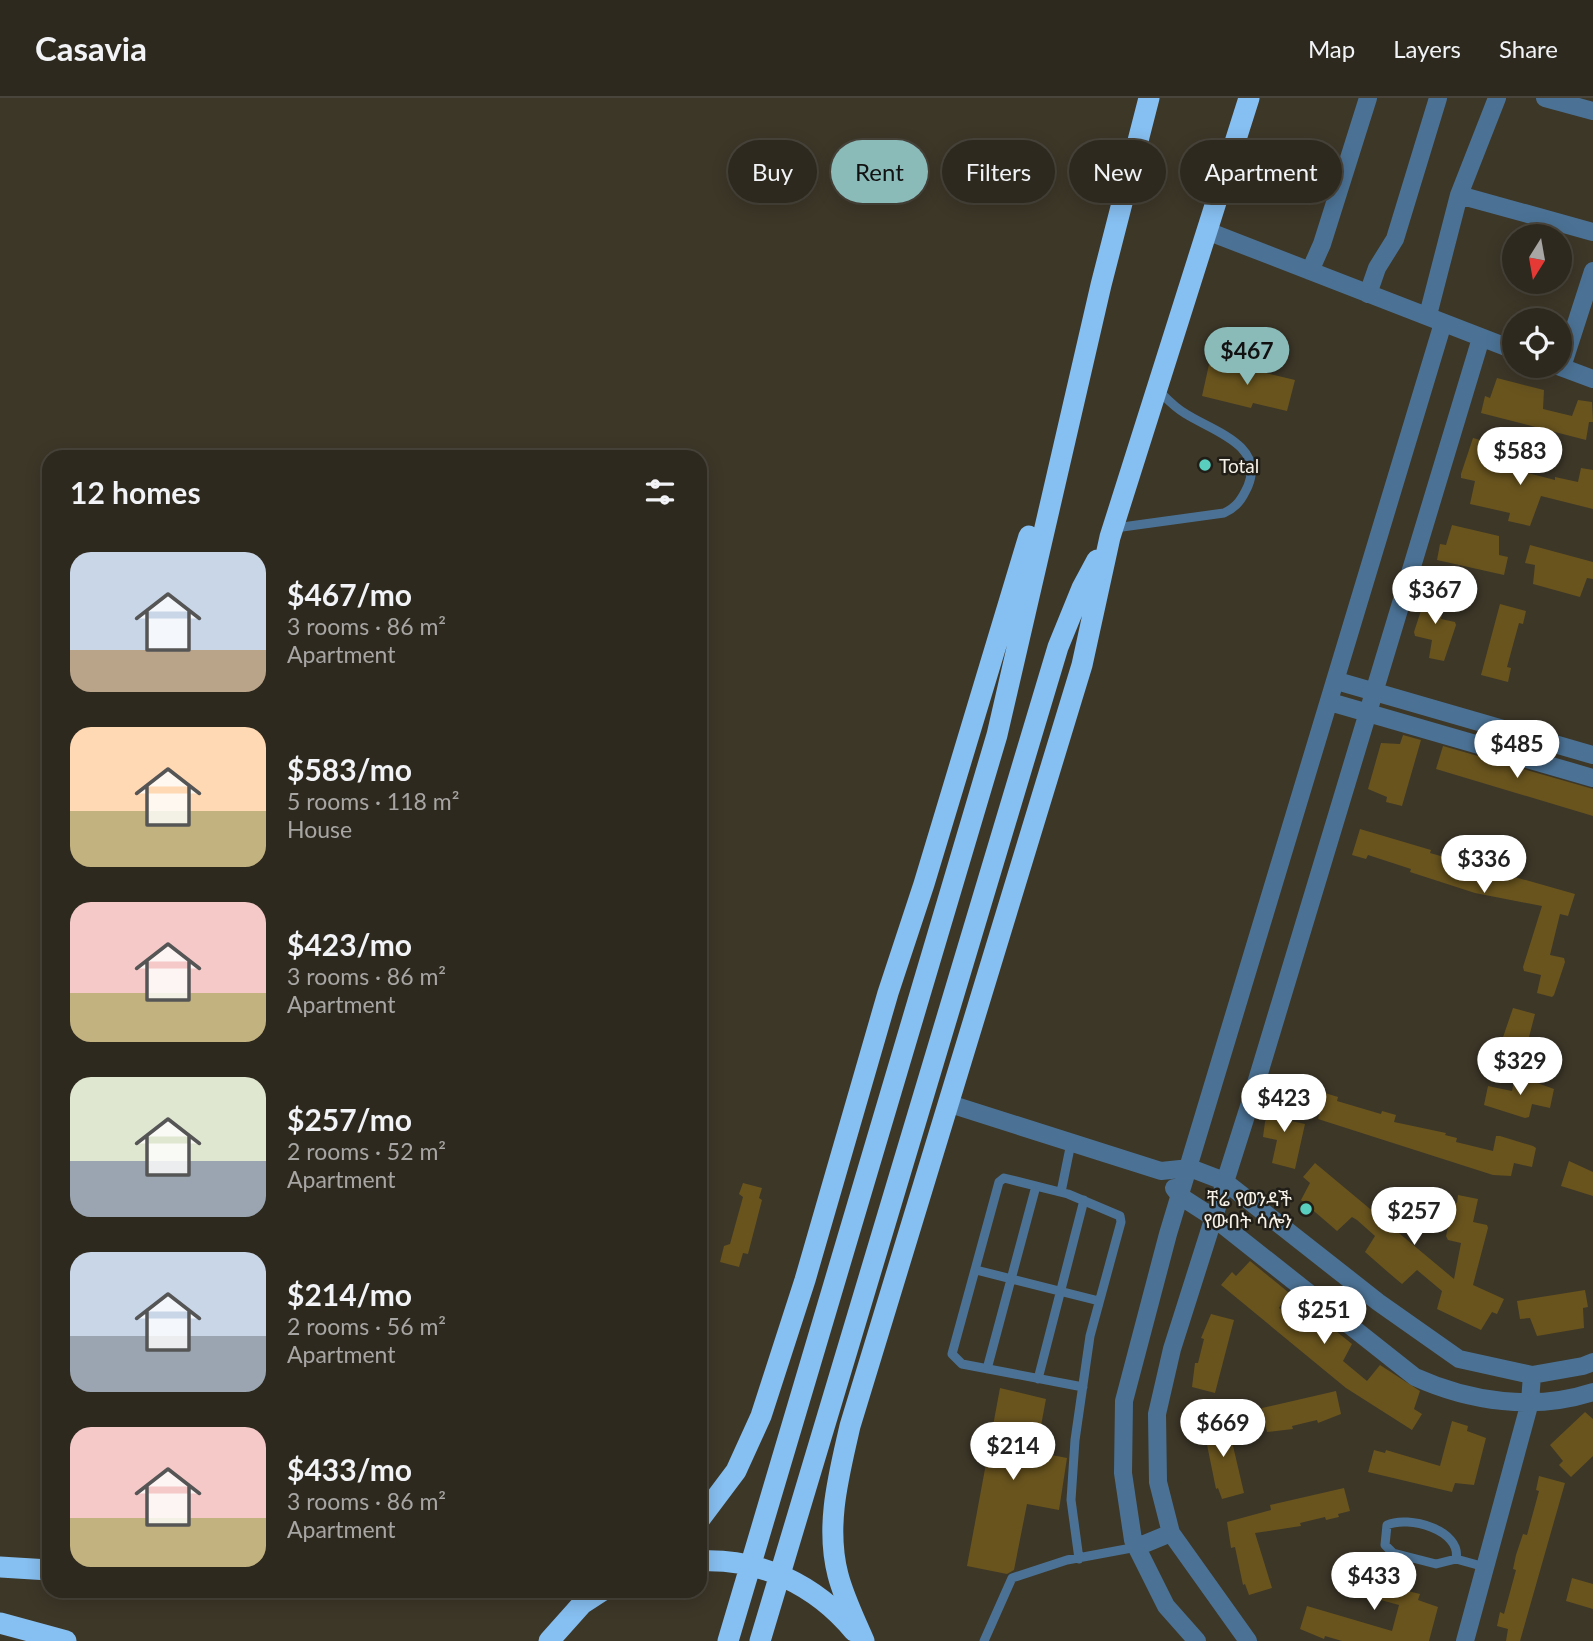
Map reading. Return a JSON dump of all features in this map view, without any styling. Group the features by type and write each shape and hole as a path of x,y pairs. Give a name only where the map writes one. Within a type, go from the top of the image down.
{"highway":[{"path":"728,1641 997,735 1101,285 1149,98"},
{"path":"863,1641 838,1575 833,1546 834,1502 850,1426 1082,665 1112,532 1249,98"},
{"path":"707,1510 722,1493 750,1445 805,1280 888,993 995,654 1101,285"},
{"path":"760,1641 1058,647 1082,588 1112,532"},
{"path":"707,1561 720,1560 764,1568 804,1586 839,1613 863,1641"},
{"path":"0,1567 42,1570"},
{"path":"549,1641 582,1604 591,1598"},
{"path":"0,1623 66,1641"}],"street":[{"path":"1310,271 1322,244 1368,98"},
{"path":"1368,295 1377,268 1395,239 1438,98"},
{"path":"1197,1641 1166,1606 1137,1548 1123,1473 1124,1401 1138,1340 1180,1196 1337,681 1436,319 1459,195 1497,98"},
{"path":"1545,98 1593,111"},
{"path":"1459,195 1593,232"},
{"path":"1207,231 1502,346"},
{"path":"1572,331 1593,271"},
{"path":"1248,1641 1171,1533 1158,1482 1157,1414 1172,1349 1331,837 1365,713 1455,430 1481,338"},
{"path":"1572,371 1593,379"},
{"path":"1337,681 1593,755"},
{"path":"1330,702 1593,778"},
{"path":"950,1104 1161,1171 1190,1168 1224,1181 1378,1302 1459,1359 1532,1375 1583,1367 1593,1362"},
{"path":"1161,1171 1180,1196 1214,1218 1415,1377 1453,1391 1508,1403 1569,1400 1593,1392"},
{"path":"1465,1641 1530,1402 1532,1375"},
{"path":"1137,1548 1171,1533"}],"lane":[{"path":"1112,532 1224,513 1236,508 1252,476 1251,461 1242,446 1182,412 1156,388"},
{"path":"1061,1192 1071,1143"},
{"path":"1079,1559 1071,1500 1083,1387 1090,1336 1121,1222 1120,1216 1061,1192 1004,1178 999,1182 952,1354 962,1364 1083,1387"},
{"path":"987,1369 1009,1278 1036,1186"},
{"path":"1038,1379 1084,1200"},
{"path":"976,1270 1099,1301"},
{"path":"1456,1559 1455,1544 1450,1536 1410,1522 1396,1521 1387,1525 1385,1545 1393,1553 1436,1564 1456,1559 1485,1567"},
{"path":"984,1641 1012,1578 1079,1559 1137,1548"}],"building":[{"path":"1210,360 1295,380 1287,411 1253,403 1251,408 1202,396"},
{"path":"1497,378 1544,390 1543,409 1572,416 1578,400 1592,402 1593,422 1589,422 1586,440 1481,413 1485,396 1490,398"},
{"path":"1473,438 1488,442 1485,460 1501,466 1555,480 1555,477 1578,482 1581,468 1593,470 1593,509 1541,496 1530,526 1508,521 1510,513 1470,504 1475,481 1461,478 1461,474"},
{"path":"1452,525 1499,536 1499,555 1508,557 1504,575 1437,560 1440,544 1446,545"},
{"path":"1530,545 1593,562 1593,579 1587,578 1580,597 1533,584 1535,565 1525,563"},
{"path":"1427,592 1446,596 1441,619 1455,622 1456,625 1444,661 1429,658 1432,640 1415,636 1414,632"},
{"path":"1500,604 1526,611 1523,624 1519,623 1507,667 1511,668 1508,682 1481,675"},
{"path":"1403,735 1421,740 1402,806 1386,802 1387,797 1368,789 1381,743 1400,744"},
{"path":"1443,746 1593,789 1593,816 1436,769"},
{"path":"1360,829 1431,850 1430,853 1575,894 1568,916 1560,914 1550,955 1564,958 1565,962 1554,995 1552,997 1537,993 1541,975 1524,971 1523,967 1542,906 1475,893 1368,855 1366,859 1352,855"},
{"path":"1513,1008 1535,1014 1522,1064 1500,1058 1503,1047 1500,1046"},
{"path":"1515,1075 1554,1089 1550,1108 1532,1104 1529,1117 1525,1118 1484,1105 1488,1086 1512,1091"},
{"path":"1325,1093 1338,1097 1337,1101 1381,1114 1382,1111 1396,1115 1394,1122 1446,1133 1445,1135 1457,1138 1456,1142 1493,1151 1496,1136 1500,1136 1533,1146 1536,1148 1532,1167 1514,1163 1511,1176 1493,1175 1318,1119"},
{"path":"1275,1098 1290,1102 1286,1120 1305,1124 1295,1169 1272,1163 1277,1140 1263,1137 1265,1122"},
{"path":"1569,1161 1593,1172 1593,1196 1561,1186"},
{"path":"1315,1163 1454,1279 1461,1243 1448,1240 1446,1236 1454,1202 1457,1203 1458,1195 1478,1199 1473,1222 1487,1225 1488,1228 1473,1285 1504,1299 1497,1314 1492,1312 1481,1330 1437,1309 1442,1291 1417,1270 1402,1284 1365,1252 1375,1236 1357,1220 1352,1217 1337,1231 1301,1200 1310,1183 1303,1177"},
{"path":"743,1183 762,1188 759,1198 762,1200 748,1254 743,1253 739,1267 720,1262 724,1246 730,1244 743,1197 739,1194"},
{"path":"1250,1261 1288,1292 1279,1308 1301,1327 1315,1314 1352,1344 1343,1361 1367,1381 1380,1365 1420,1391 1414,1409 1422,1414 1412,1430 1346,1388 1221,1285 1232,1272 1236,1276"},
{"path":"1585,1290 1588,1307 1583,1308 1584,1328 1537,1336 1530,1318 1520,1319 1517,1301"},
{"path":"1211,1314 1234,1320 1215,1393 1192,1387 1195,1363 1198,1363 1204,1339 1201,1338"},
{"path":"1000,1388 1046,1399 1036,1452 1067,1458 1059,1510 1027,1504 1014,1570 1007,1574 967,1566"},
{"path":"1336,1391 1341,1414 1318,1423 1317,1420 1292,1426 1293,1429 1267,1432 1262,1408"},
{"path":"1585,1412 1593,1419 1593,1456 1571,1477 1559,1465 1563,1461 1550,1445"},
{"path":"1227,1420 1244,1493 1222,1499 1218,1488 1216,1489 1203,1425"},
{"path":"1452,1421 1468,1426 1467,1431 1486,1438 1474,1485 1455,1483 1452,1492 1368,1472 1374,1450 1385,1453 1386,1450 1440,1466"},
{"path":"1539,1476 1565,1483 1520,1641 1506,1641 1508,1629 1497,1626 1500,1612 1504,1614 1516,1570 1513,1569 1516,1555 1523,1534 1527,1535 1539,1491 1536,1490"},
{"path":"1344,1488 1350,1511 1338,1514 1339,1517 1326,1520 1325,1517 1300,1523 1301,1526 1255,1533 1272,1588 1249,1595 1245,1584 1243,1585 1235,1547 1231,1548 1227,1522 1271,1510 1270,1505"},
{"path":"1343,1566 1383,1574 1382,1577 1393,1580 1392,1587 1420,1594 1418,1600 1438,1607 1429,1641 1342,1641 1325,1636 1324,1639 1300,1629 1307,1606 1392,1631 1399,1605 1337,1588"},
{"path":"1572,1578 1593,1584 1593,1609 1566,1601"}],"place":[{"name":"Total","path":"1205,465"},
{"name":"ቸሬ የወንዳች የውበት ሳሎን","path":"1306,1209"}]}
